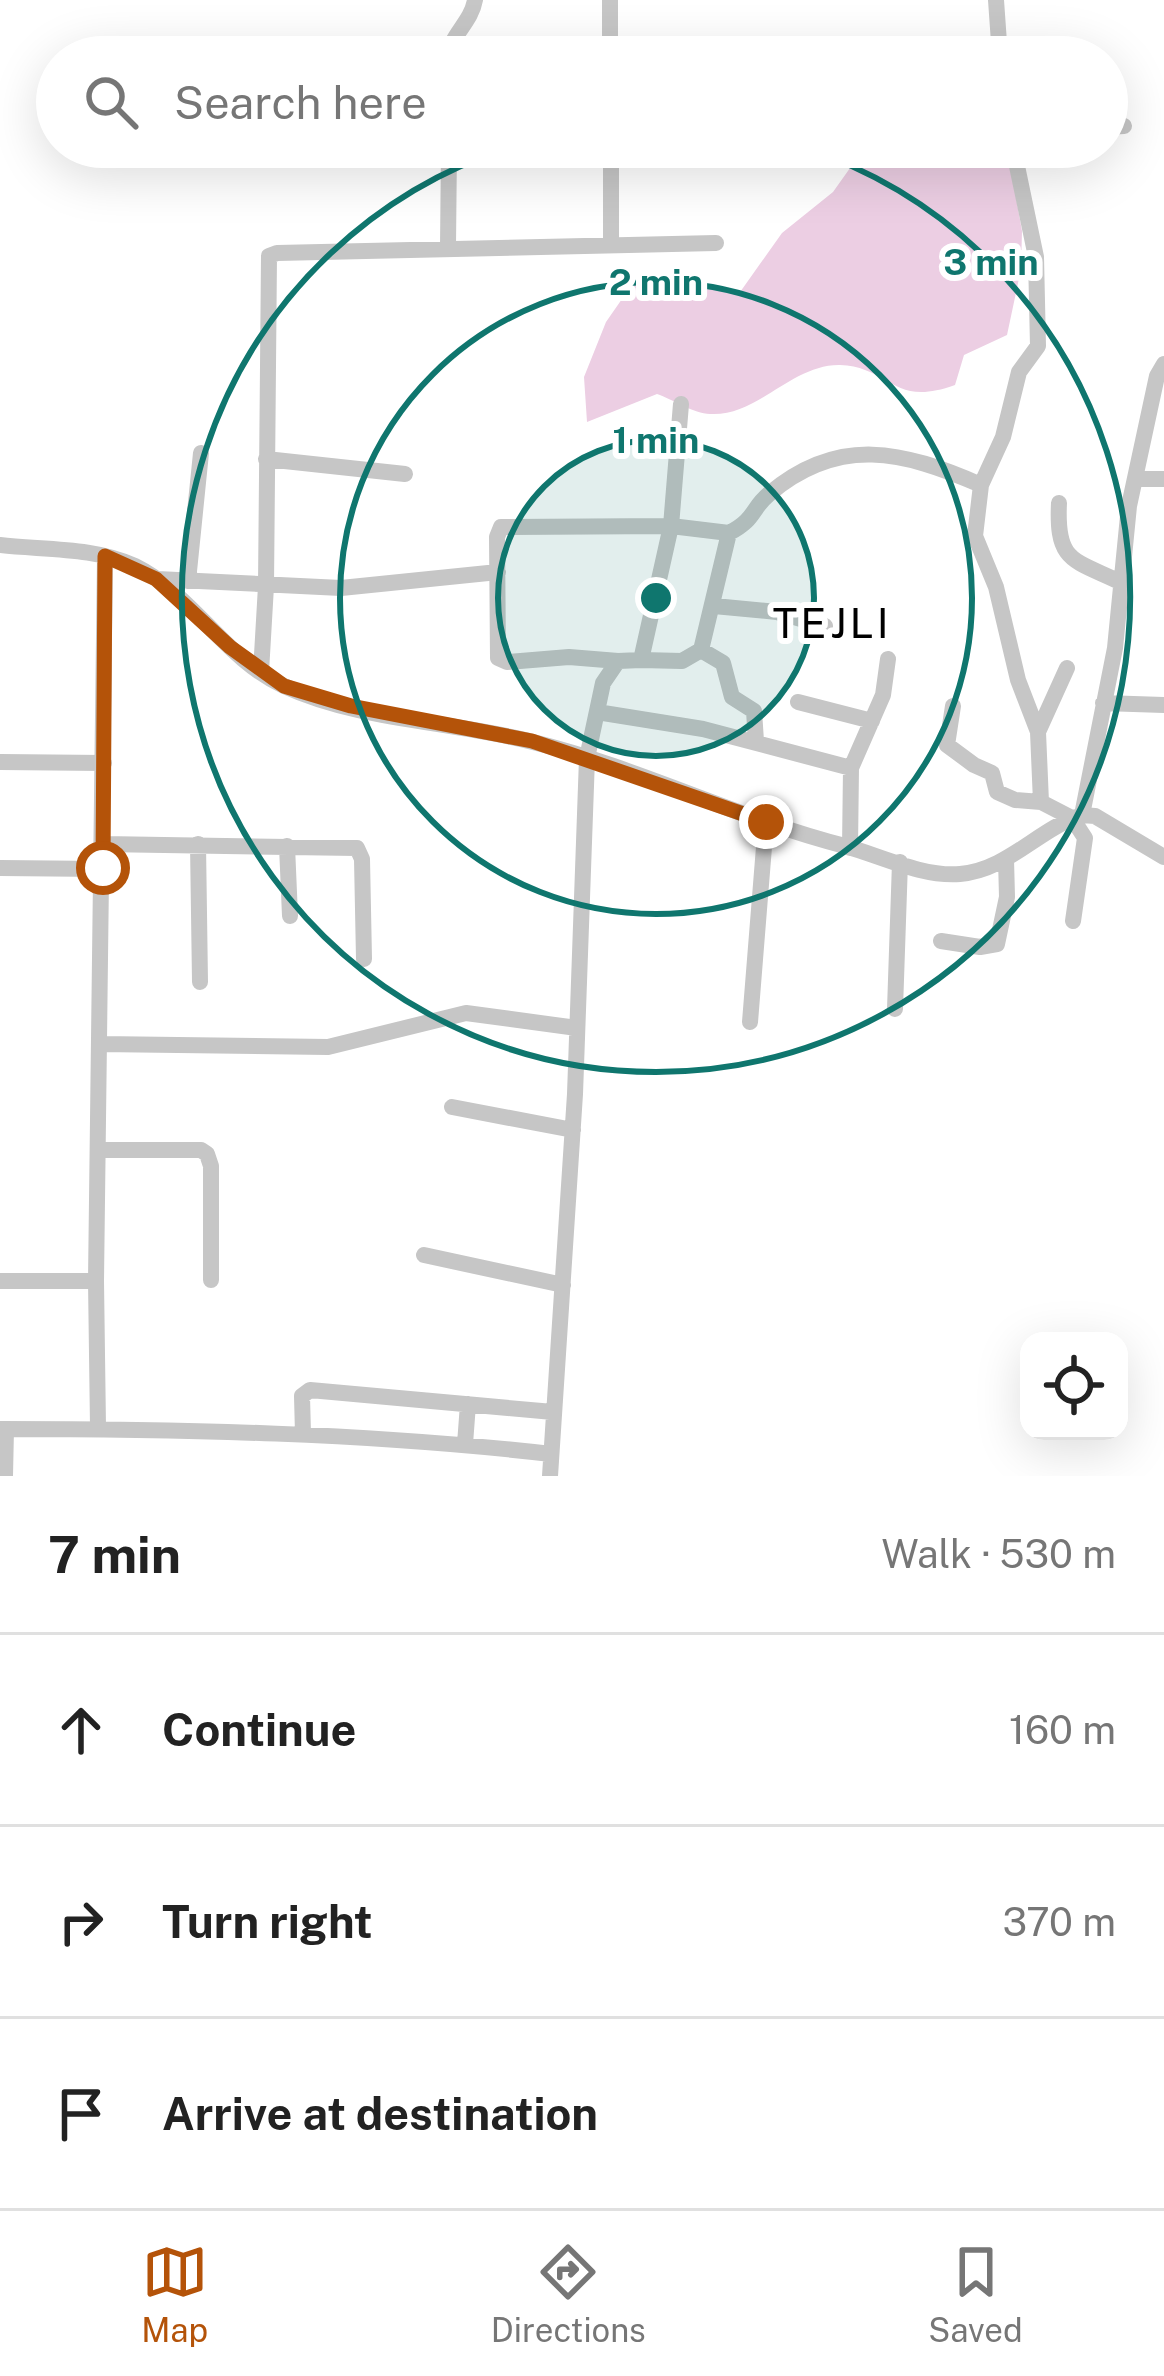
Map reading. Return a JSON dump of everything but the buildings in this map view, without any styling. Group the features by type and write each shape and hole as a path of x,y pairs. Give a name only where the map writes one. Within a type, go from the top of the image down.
{"street":[{"path":"455,36 476,0"},
{"path":"610,0 610,36"},
{"path":"996,0 999,36"},
{"path":"448,246 449,168"},
{"path":"611,168 611,245"},
{"path":"1017,168 1036,257 1038,346 1019,372 1003,437 981,484 975,536 996,587 1018,680 1038,732 1041,802"},
{"path":"261,672 269,256 448,246 716,243"},
{"path":"1073,921 1085,838 1077,817 1115,648 1136,479 1156,418 1157,376 1164,364"},
{"path":"641,660 671,526 681,404"},
{"path":"188,581 201,454"},
{"path":"729,533 701,650 682,661 569,657 502,662 496,652 496,537 506,525 671,526 729,533 752,520 769,494 820,461 840,454 926,464 981,484"},
{"path":"266,459 405,474"},
{"path":"1136,479 1164,479"},
{"path":"1059,503 1057,534 1064,550 1079,563 1122,583"},
{"path":"0,545 105,556 156,579 261,672 284,686 351,706 532,741 766,822 932,872 958,874 989,868 1077,817"},
{"path":"98,1427 95,1281 105,556"},
{"path":"156,579 266,586 384,586 498,572"},
{"path":"714,606 776,612 825,626"},
{"path":"701,650 723,663 732,697 754,711 756,741"},
{"path":"850,848 851,768 883,695 888,659"},
{"path":"550,1476 573,1130 587,758 607,674 618,661"},
{"path":"1038,732 1067,668"},
{"path":"798,702 872,721"},
{"path":"1103,703 1164,705"},
{"path":"953,706 947,745 992,773 998,792 1077,817 1095,816 1164,857"},
{"path":"597,712 756,741 851,768"},
{"path":"0,762 104,763"},
{"path":"750,1022 766,822"},
{"path":"103,844 351,845 361,852 364,958"},
{"path":"198,844 200,982"},
{"path":"287,846 290,916"},
{"path":"941,941 980,947 997,944 1007,897 1006,859"},
{"path":"895,1009 900,862"},
{"path":"0,868 103,868"},
{"path":"100,1044 328,1047 466,1013 578,1028"},
{"path":"452,1107 573,1130"},
{"path":"98,1150 201,1150 207,1154 212,1280"},
{"path":"424,1255 563,1285"},
{"path":"0,1282 95,1281"},
{"path":"303,1434 302,1396 310,1390 554,1412"},
{"path":"465,1444 468,1404"},
{"path":"5,1476 3,1429 303,1434 551,1454"}],"shaded area":[{"path":"850,168 1011,168 1022,231 1021,269 1007,335 964,355 955,385 934,391 904,389 871,372 840,365 806,373 727,413 697,412 657,394 587,422 584,377 606,322 631,286 673,272 738,295 782,233 833,192"}],"district":[{"name":"TEJLI","path":"832,622"}],"route":[{"path":"103,868 105,556 156,579 230,647 284,686 351,706 532,741 766,822"}]}
